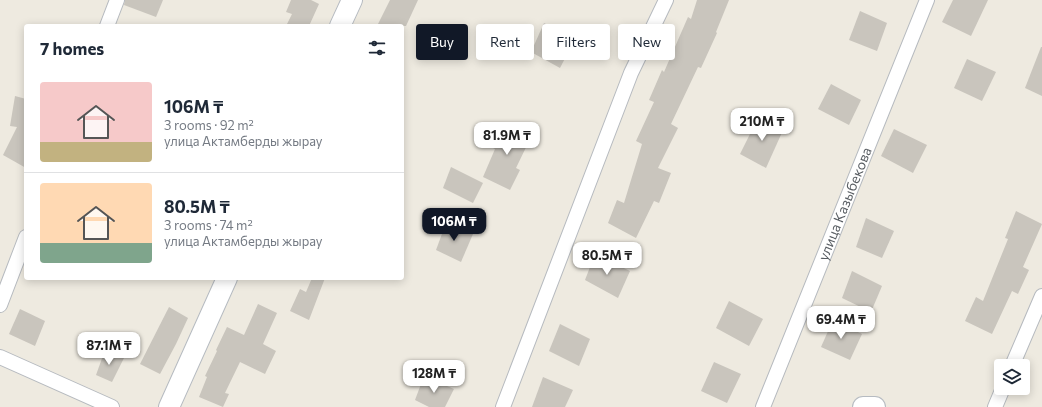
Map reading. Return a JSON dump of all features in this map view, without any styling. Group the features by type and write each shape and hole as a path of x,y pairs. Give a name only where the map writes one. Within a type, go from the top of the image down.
{"main road":[{"path":"341,24 352,0"},
{"path":"170,407 226,280"},
{"path":"863,407 875,407"}],"street":[{"path":"108,24 117,0"},
{"path":"503,407 631,73 666,0"},
{"name":"улица Казыбекова","path":"763,407 927,0"},
{"path":"0,305 24,242"},
{"path":"1015,359 1042,296"},
{"path":"0,357 112,407"},
{"path":"995,407 1000,395"}],"building":[{"path":"125,0 163,0 156,17 124,5"},
{"path":"291,0 311,0 319,4 310,24 287,24 292,14 286,12"},
{"path":"390,0 418,0 406,26 404,26 404,24 378,24"},
{"path":"697,0 729,0 716,32 717,33 701,68 698,67 671,124 678,128 658,168 671,173 659,203 654,201 636,238 608,223 617,200 624,203 642,144 636,141 654,102 649,100 662,70 664,72 669,60 675,60 675,47 688,17 691,19"},
{"path":"953,0 988,0 971,36 942,22"},
{"path":"860,11 887,23 877,51 849,40"},
{"path":"542,27 542,58 534,54 534,45"},
{"path":"1042,47 1042,96 1025,88"},
{"path":"967,59 996,72 982,101 954,88"},
{"path":"546,60 564,60 560,68"},
{"path":"831,84 861,100 849,125 818,109"},
{"path":"15,96 24,98 24,167 3,155 17,127 10,126"},
{"path":"759,116 784,128 766,168 740,154"},
{"path":"505,122 532,135 516,168 520,170 510,190 483,177 495,149 493,148"},
{"path":"894,129 927,145 913,173 881,156"},
{"path":"451,167 483,183 473,203 443,188"},
{"path":"1016,211 1042,224 1023,267 1029,270 1018,294 1012,291 992,334 965,321 976,297 983,301 1008,239 1005,238"},
{"path":"866,218 894,231 882,258 856,247"},
{"path":"446,223 473,234 461,262 436,250"},
{"path":"595,254 630,271 618,298 585,280"},
{"path":"852,271 882,286 871,312 842,298"},
{"path":"311,280 324,280 309,320 290,311 300,289 306,292"},
{"path":"729,301 763,319 749,346 716,328"},
{"path":"258,304 277,313 263,344 276,351 265,374 240,362 225,393 229,394 223,407 199,397 207,377 205,376 227,327 244,335"},
{"path":"169,307 188,318 160,374 140,364"},
{"path":"20,309 45,321 35,346 9,334"},
{"path":"833,320 862,334 850,360 821,347"},
{"path":"560,324 590,339 579,366 549,351"},
{"path":"105,350 124,358 112,382 96,375"},
{"path":"714,362 741,374 727,403 701,391"},
{"path":"424,376 454,389 445,407 429,407 415,400"},
{"path":"543,377 573,390 565,407 532,407"}]}
